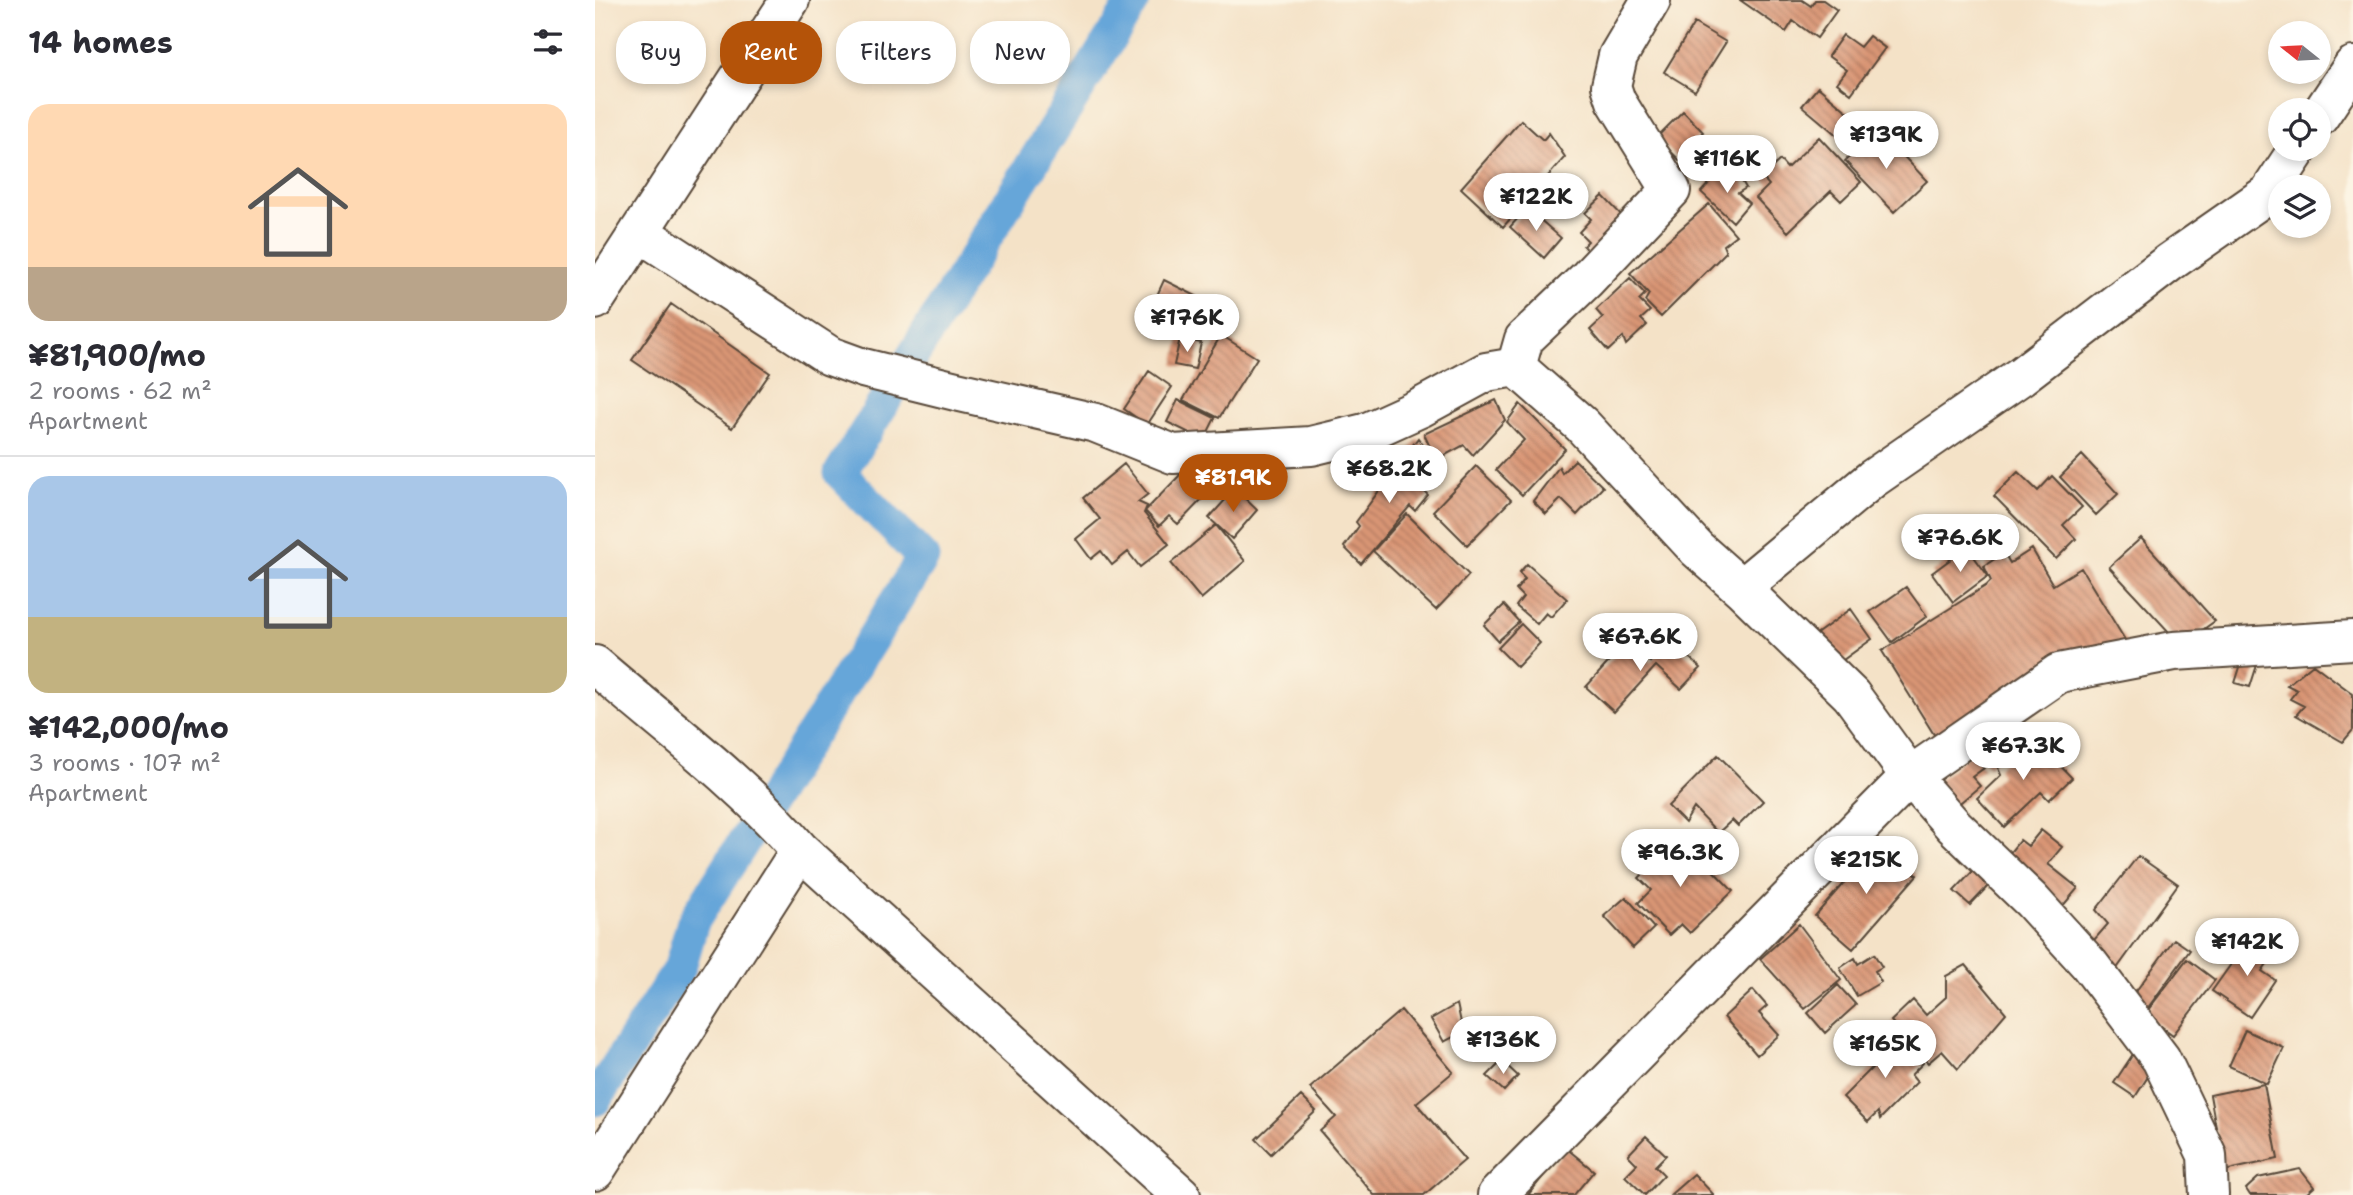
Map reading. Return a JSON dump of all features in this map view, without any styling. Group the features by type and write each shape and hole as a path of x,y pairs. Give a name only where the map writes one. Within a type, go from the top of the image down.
{"street":[{"path":"595,300 790,0"},
{"path":"1516,367 1524,339 1586,280 1671,190 1616,101 1611,86 1618,56 1651,0"},
{"path":"2331,99 2353,65"},
{"path":"1741,588 1872,479 2021,376 2170,262 2269,193 2290,161"},
{"path":"639,232 830,356 863,368 1096,423 1173,454 1311,446 1365,433 1420,408 1486,372 1516,367"},
{"path":"1516,367 1582,425 1697,549 1851,695 1910,776 1953,825 2031,900 2089,964 2161,1059 2207,1155 2209,1195"},
{"path":"1497,1195 1910,776 2059,673 2174,651 2353,640"},
{"path":"595,665 718,770 1181,1195"},
{"path":"595,1171 792,840"}],"building":[{"path":"1740,0 1802,0 1811,6 1815,0 1823,0 1837,10 1817,38 1793,21 1786,32"},
{"path":"1694,23 1726,42 1695,91 1664,72"},
{"path":"1843,35 1860,47 1869,36 1885,48 1851,94 1837,83 1847,70 1828,56"},
{"path":"1818,87 1868,129 1858,141 1851,135 1845,142 1802,106"},
{"path":"1683,111 1703,132 1694,141 1702,150 1685,166 1657,137"},
{"path":"1521,120 1543,140 1549,133 1565,157 1503,227 1461,188"},
{"path":"1878,129 1927,181 1894,212 1845,161"},
{"path":"1819,137 1861,182 1841,201 1831,191 1788,232 1756,198 1769,185 1762,177 1780,160 1787,168"},
{"path":"1721,170 1728,182 1739,176 1746,188 1738,193 1749,203 1733,222 1701,192"},
{"path":"1603,196 1632,226 1591,255 1583,246 1588,241 1579,232 1591,219 1585,213"},
{"path":"1709,204 1736,235 1723,245 1726,252 1661,317 1645,301 1649,294 1630,273"},
{"path":"1527,208 1561,238 1544,258 1510,227"},
{"path":"1630,278 1645,294 1639,300 1650,311 1641,319 1647,325 1626,345 1623,337 1608,351 1590,330 1603,318 1596,310"},
{"path":"1164,280 1202,299 1190,317 1154,302"},
{"path":"671,304 770,373 732,428 632,360"},
{"path":"1221,335 1257,358 1219,418 1183,400"},
{"path":"1180,338 1201,343 1195,369 1174,365"},
{"path":"1149,371 1172,387 1147,425 1124,409"},
{"path":"1178,400 1215,418 1204,440 1167,422"},
{"path":"1496,400 1505,420 1473,455 1464,445 1436,460 1424,434"},
{"path":"1520,404 1565,449 1522,495 1496,470 1524,440 1507,422"},
{"path":"1418,438 1429,453 1410,477 1428,495 1415,511 1410,506 1361,564 1344,547 1359,526 1356,522"},
{"path":"2082,455 2118,494 2096,515 2060,477"},
{"path":"1575,460 1603,487 1577,515 1561,499 1546,514 1533,501 1559,467 1562,473"},
{"path":"1124,464 1148,494 1138,502 1147,506 1144,513 1169,544 1140,567 1128,552 1112,565 1101,551 1091,559 1076,539 1100,519 1083,498"},
{"path":"1476,466 1511,500 1467,545 1433,511"},
{"path":"2018,472 2038,491 2052,476 2082,507 2063,525 2076,539 2056,559 1994,496"},
{"path":"1181,474 1204,497 1178,524 1169,516 1159,526 1145,511"},
{"path":"1235,489 1257,510 1232,539 1209,518"},
{"path":"1407,514 1469,575 1436,610 1373,551"},
{"path":"1216,525 1245,561 1201,599 1171,563"},
{"path":"2141,538 2215,621 2181,645 2109,567"},
{"path":"1967,547 1988,576 1953,602 1932,573"},
{"path":"2032,549 2053,585 2081,568 2127,643 1938,741 1882,651 1987,585 1991,581 1984,566 2004,553 2010,563"},
{"path":"1527,564 1567,599 1551,617 1546,613 1537,624 1516,606 1523,597 1516,590 1525,579 1519,573"},
{"path":"1906,587 1927,616 1892,642 1870,612"},
{"path":"1504,605 1519,622 1498,641 1484,625"},
{"path":"1851,609 1872,639 1836,665 1815,635"},
{"path":"1521,624 1540,643 1517,667 1498,648"},
{"path":"1670,640 1701,668 1681,689 1656,666 1614,712 1586,687 1627,642 1650,662"},
{"path":"2243,658 2258,662 2250,687 2235,683"},
{"path":"2313,664 2353,694 2353,730 2343,742 2296,715 2304,706 2290,699 2297,690 2287,685"},
{"path":"2009,726 2021,740 1988,766 1977,751"},
{"path":"2032,736 2072,778 2049,800 2041,792 2004,827 1977,798 2001,775 1998,768"},
{"path":"1971,753 1984,768 1972,777 1980,786 1955,807 1935,783"},
{"path":"1718,755 1763,801 1738,826 1732,820 1718,833 1694,808 1685,823 1668,806"},
{"path":"2041,830 2062,847 2048,864 2078,888 2061,908 2003,861 2020,840 2028,846"},
{"path":"1684,841 1733,891 1690,933 1681,924 1669,935 1638,903 1651,890 1639,878 1647,870 1636,860 1650,847 1663,861"},
{"path":"1879,842 1917,875 1853,949 1815,916"},
{"path":"2138,856 2178,884 2110,978 2087,948 2108,924 2096,910"},
{"path":"1974,870 1990,884 1970,905 1954,891"},
{"path":"1626,897 1654,928 1633,948 1604,916"},
{"path":"1799,924 1841,980 1805,1009 1760,959"},
{"path":"2251,936 2275,952 2262,971 2275,980 2250,1017 2212,991"},
{"path":"2174,939 2190,950 2144,1013 2128,1002"},
{"path":"1874,954 1882,967 1875,971 1881,982 1857,996 1840,968 1855,958 1858,964"},
{"path":"2187,959 2215,980 2173,1035 2145,1014"},
{"path":"1966,965 2006,1013 1958,1069 1942,1051 1928,1063 1891,1021 1913,1000 1926,1015 1946,997 1946,976"},
{"path":"1838,985 1856,1005 1825,1033 1808,1013"},
{"path":"1753,990 1767,1006 1759,1013 1779,1035 1757,1055 1724,1017"},
{"path":"1457,1004 1463,1032 1444,1042 1431,1019"},
{"path":"1401,1010 1453,1072 1416,1103 1465,1160 1424,1195 1374,1195 1320,1131 1336,1117 1310,1088"},
{"path":"2245,1030 2284,1048 2267,1084 2229,1066"},
{"path":"1894,1034 1923,1063 1911,1075 1917,1082 1880,1119 1878,1112 1868,1122 1843,1097 1881,1059 1875,1053"},
{"path":"2135,1051 2156,1064 2135,1097 2114,1083"},
{"path":"1502,1061 1518,1076 1504,1091 1487,1076"},
{"path":"2264,1084 2278,1159 2224,1171 2210,1095"},
{"path":"1301,1096 1316,1111 1271,1154 1256,1139"},
{"path":"1646,1136 1666,1155 1655,1166 1664,1175 1645,1195 1625,1176 1637,1164 1628,1155"},
{"path":"1566,1148 1594,1171 1574,1195 1528,1195"},
{"path":"2300,1169 2314,1187 2305,1195 2250,1195 2246,1189 2258,1178"},
{"path":"1694,1174 1714,1195 1670,1195"}],"waterway":[{"path":"595,1100 680,967 693,922 923,558 840,473 1134,0"}]}
